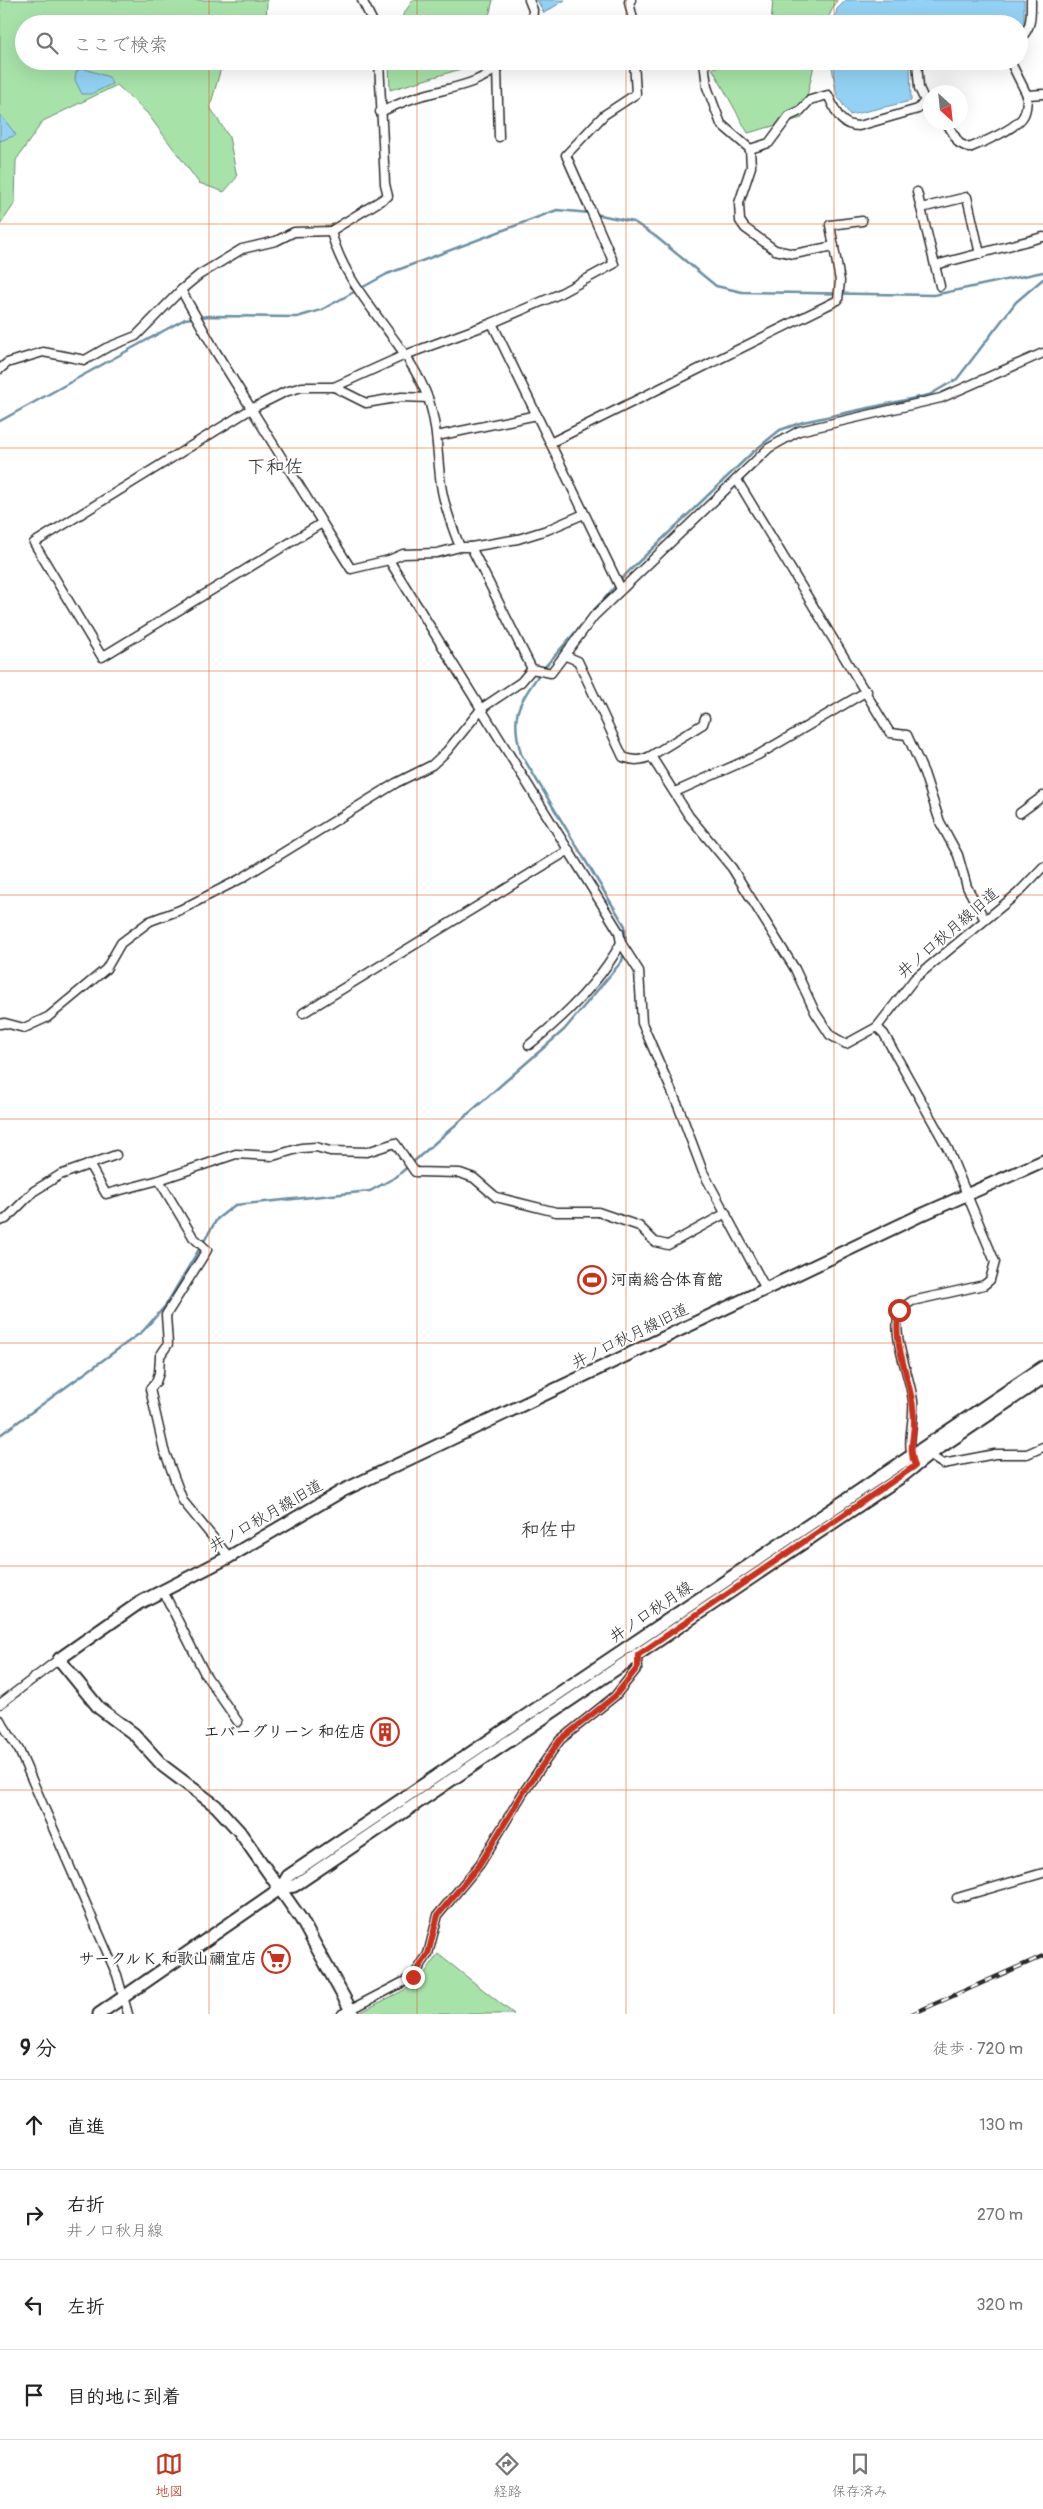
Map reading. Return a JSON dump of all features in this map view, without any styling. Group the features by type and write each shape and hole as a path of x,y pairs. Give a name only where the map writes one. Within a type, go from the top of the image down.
{"main road":[{"name":"井ノ口秋月線旧道","path":"59,1659 139,1603 229,1557 342,1491 766,1289 1043,1161"},
{"name":"井ノ口秋月線","path":"99,2014 281,1888 294,1886 634,1650 911,1454 1043,1367"},
{"name":"井ノ口秋月線","path":"634,1650 915,1466 1043,1378"},
{"path":"59,1659 99,1708 134,1734 163,1766 216,1806 239,1831 301,1918 348,2013"}],"street":[{"path":"362,0 370,15"},
{"path":"529,0 533,10 533,15"},
{"path":"631,0 633,15"},
{"path":"1028,31 1031,21 1031,0"},
{"path":"0,369 7,363 43,352 85,360 106,348 136,336 181,290 199,275 242,250 276,241 294,232 331,231 388,196 385,184 379,70"},
{"path":"380,112 416,98 466,86 495,70"},
{"path":"497,70 499,137"},
{"path":"322,523 102,657 34,543 251,409 285,392 302,387 334,387 405,354 492,323 557,295 614,264 593,211 586,202 566,155 604,115 636,94 635,70"},
{"path":"705,70 707,87 721,124 750,148 752,167 739,203 740,222 774,250 794,254 834,246"},
{"path":"917,70 919,88 923,95"},
{"path":"951,130 959,143 969,148 982,143 1019,122 1024,116 1027,95 1014,70"},
{"path":"1027,95 1043,94"},
{"path":"750,148 769,143 789,116 800,111 810,100 828,95 840,120 849,126 859,126 923,106"},
{"path":"917,192 940,286"},
{"path":"921,208 967,198 980,254"},
{"path":"550,443 838,300 840,281 830,225 862,221"},
{"path":"331,231 334,244 360,292 405,354 428,398 437,436 441,485 460,547"},
{"path":"935,266 1043,237"},
{"path":"181,290 251,409 351,569 390,560 403,554 437,553 460,547 471,547 518,539 547,530 584,514"},
{"path":"492,323 621,590"},
{"path":"534,670 551,673 566,656 594,616 769,448 799,431 941,398 1043,353"},
{"path":"334,387 366,403 402,397 428,398"},
{"path":"437,436 537,415"},
{"path":"737,480 867,691 890,733 907,735 924,773 940,822 958,855 967,887 985,920"},
{"path":"471,547 534,670"},
{"path":"390,560 619,932 621,943 639,971 642,1023 679,1108 703,1172 766,1289"},
{"path":"566,656 578,661 623,756 631,760 642,760 649,757 703,724 705,718"},
{"path":"0,1024 5,1022 24,1028 48,1017 106,969 121,943 150,921 180,910 242,878 396,783 432,764 482,708 521,682 534,670"},
{"path":"675,792 758,755 867,691"},
{"path":"649,757 651,756 689,816 732,868 795,969 815,1012 830,1036 846,1044 877,1027 884,1034 940,1133 969,1194 995,1262 990,1280 984,1285 912,1301 899,1310 896,1324 898,1343 912,1400 914,1422 911,1454 915,1466"},
{"path":"1020,813 1043,796"},
{"path":"304,1013 569,850"},
{"name":"井ノ口秋月線旧道","path":"877,1027 915,978 1018,893 1043,867"},
{"path":"529,1045 559,1022 611,960 621,943"},
{"path":"89,1164 106,1194 158,1180 236,1154 273,1156 301,1148 316,1147 330,1152 367,1152 395,1144 415,1172 460,1173 474,1178 496,1197 556,1212 598,1212 639,1226 655,1242 668,1245 726,1213"},
{"path":"0,1221 6,1219 34,1190 60,1175 116,1156"},
{"path":"158,1180 193,1237 207,1250 166,1315 168,1344 160,1356 159,1373 156,1382 150,1389 164,1450 183,1501 229,1557"},
{"path":"930,1455 943,1464 995,1454 1027,1454 1043,1447"},
{"path":"163,1591 205,1674 238,1722"},
{"path":"348,2013 413,1977 428,1954 438,1915 480,1864 523,1793 560,1740 615,1696 638,1667 634,1650"},
{"name":"井ノ口秋月線旧道","path":"0,1704 59,1659"},
{"path":"0,1720 19,1750 117,1976 128,2014"},
{"path":"958,1898 1043,1872"}],"green space":[{"path":"0,0 267,0 266,15 15,15 15,70 220,70 210,107 229,137 237,177 224,192 199,183 147,113 117,85 43,121 16,160 15,203 0,225"},
{"path":"413,0 493,0 489,15 403,15"},
{"path":"773,0 837,0 830,15 772,15"},
{"path":"389,70 458,70 390,90"},
{"path":"713,70 813,70 802,118 748,133"},
{"path":"438,1954 514,2014 363,2014 361,2012 418,1983"}],"water":[{"path":"537,0 565,0 544,13"},
{"path":"846,0 1024,0 1024,15 835,15 837,9"},
{"path":"88,70 109,77 112,84 91,94 82,94 75,80 76,72"},
{"path":"833,70 910,70 911,101 850,115 837,96"},
{"path":"0,114 16,135 0,141"}],"waterway":[{"path":"0,421 185,319 209,316 297,317 321,310 387,274 557,210 590,213"},
{"path":"595,214 634,222 655,236 716,286 742,292 934,295 1043,272"},
{"path":"543,669 626,574 754,451 780,430 803,422 929,395 957,379 1016,302 1043,279"},
{"path":"540,673 521,702 518,710 516,729 521,754 625,926 626,946"},
{"path":"0,1435 143,1331 166,1305 217,1219 235,1205 370,1191 396,1177 564,1030 622,961 624,951"}],"railway":[{"path":"912,2014 1043,1956"}],"place":[{"name":"河南総合体育館","path":"592,1280"},
{"name":"エバーグリーン 和佐店","path":"385,1732"},
{"name":"サークルＫ 和歌山禰宜店","path":"276,1959"}],"district":[{"name":"下和佐","path":"275,467"},
{"name":"和佐中","path":"549,1530"}],"route":[{"path":"413,1977 428,1954 438,1915 480,1864 523,1793 560,1740 615,1696 638,1667 638,1655 915,1466 910,1445 914,1422 912,1400 898,1343 896,1324 899,1310"}]}
